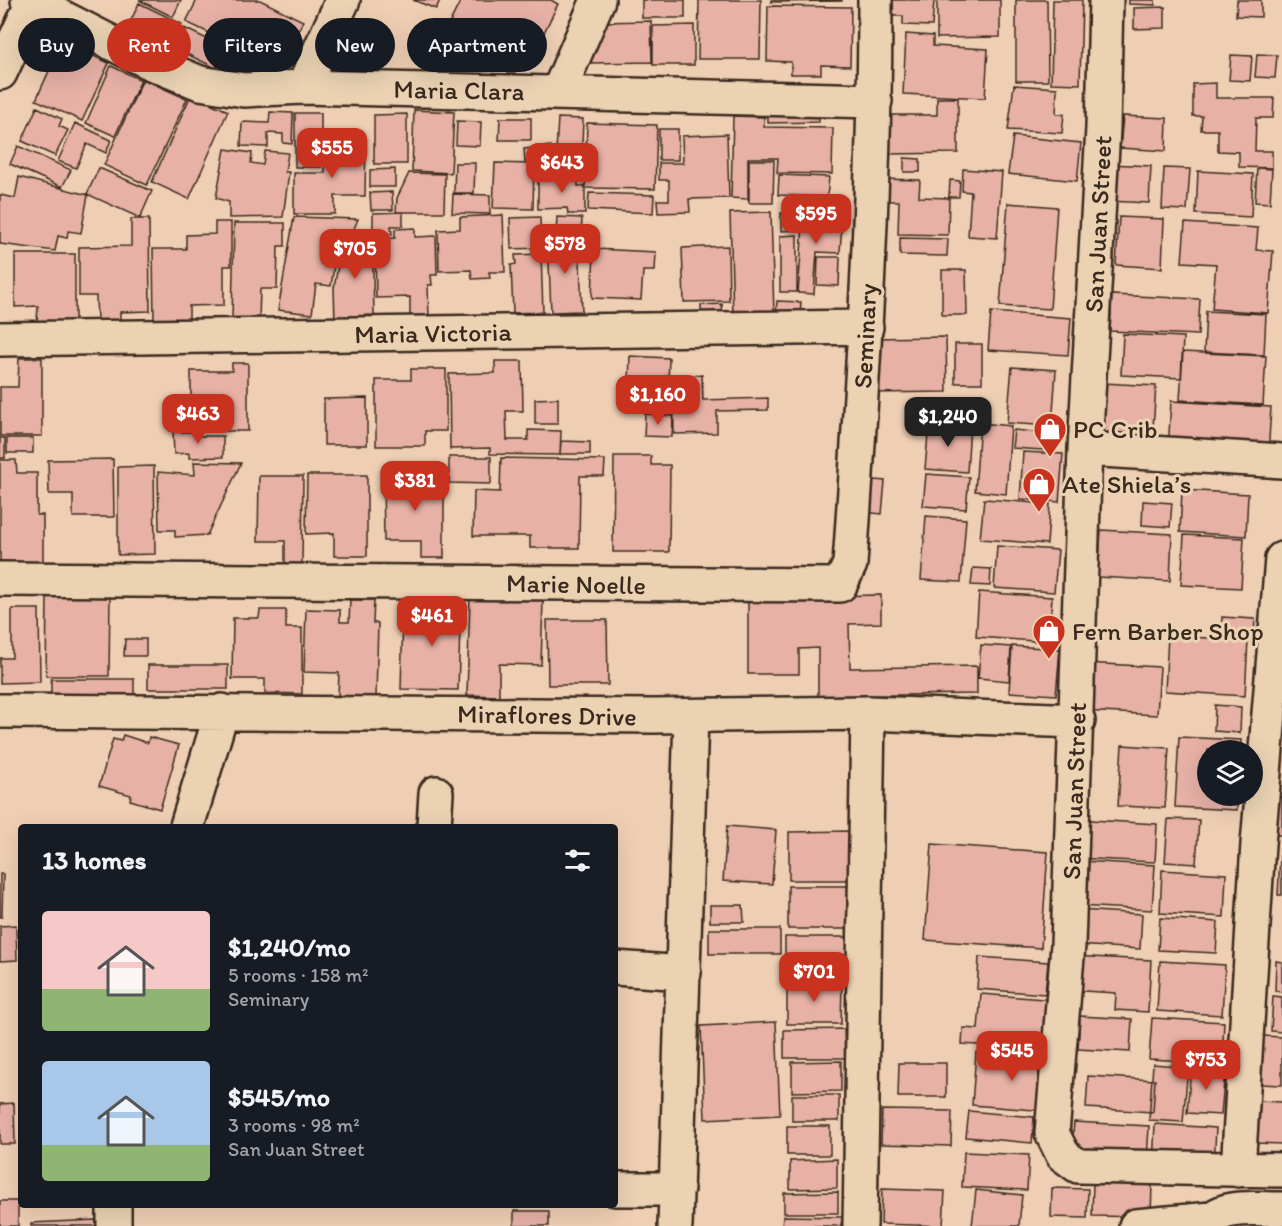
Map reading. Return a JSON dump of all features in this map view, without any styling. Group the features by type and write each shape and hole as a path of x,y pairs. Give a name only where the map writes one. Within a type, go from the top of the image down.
{"street":[{"path":"303,87 343,0"},
{"path":"558,93 598,0"},
{"name":"Seminary","path":"850,564 866,327 874,101 874,0"},
{"name":"San Juan Street","path":"1106,0 1103,128 1085,448 1078,722 1068,945 1052,1133 1063,1155 1078,1166 1238,1170"},
{"path":"0,73 31,1"},
{"name":"Maria Clara","path":"31,1 151,63 200,83 244,90 303,87 874,101"},
{"name":"Maria Victoria","path":"0,339 866,327"},
{"path":"1085,448 1282,461"},
{"path":"1282,559 1258,844 1238,1170 1282,1170"},
{"name":"Marie Noelle","path":"0,579 810,587 840,585 850,564"},
{"name":"Miraflores Drive","path":"8,711 691,716 868,713 1078,722"},
{"path":"188,824 222,711"},
{"path":"860,1226 868,713"},
{"path":"675,1226 691,716"},
{"path":"434,824 436,793"},
{"path":"618,968 684,973"},
{"path":"618,1189 677,1189"},
{"path":"114,1208 114,1226"},
{"path":"1136,1226 1209,1222 1222,1213 1239,1210 1282,1209"}],"building":[{"path":"139,0 181,0 173,17"},
{"path":"197,0 260,0 297,18 203,18 203,30 191,24 191,18 188,18"},
{"path":"413,0 440,0 436,9"},
{"path":"461,0 551,0 558,4 547,26 547,18 452,18"},
{"path":"642,0 685,0 685,18 642,18"},
{"path":"699,0 761,0 760,59 698,59"},
{"path":"771,0 842,0 842,1 771,2"},
{"path":"892,0 934,0 932,26 903,25 903,16 891,16"},
{"path":"937,0 1000,0 1000,37 937,38"},
{"path":"1016,0 1047,0 1048,81 1016,81"},
{"path":"1053,0 1082,0 1080,84 1051,83"},
{"path":"1129,0 1155,0 1155,5 1129,4"},
{"path":"1237,0 1261,0 1261,17 1236,16"},
{"path":"139,3 170,18 132,18"},
{"path":"768,6 851,7 850,66 821,65 821,74 791,74 791,62 767,61"},
{"path":"1165,7 1165,28 1134,29 1134,8"},
{"path":"651,21 652,62 591,63 590,38 600,22"},
{"path":"694,25 694,65 653,65 653,26"},
{"path":"191,31 203,37 203,62 191,56"},
{"path":"906,34 933,36 933,46 988,49 985,98 903,94"},
{"path":"1257,54 1277,55 1275,78 1255,77"},
{"path":"1231,55 1252,56 1250,81 1229,80"},
{"path":"95,57 107,62 107,67 82,121 36,100 49,72 95,72"},
{"path":"108,72 124,72 141,80 115,136 86,123"},
{"path":"143,79 187,99 147,185 104,165"},
{"path":"1216,83 1216,98 1274,98 1273,118 1256,118 1255,151 1272,151 1272,168 1239,167 1239,152 1218,151 1218,130 1201,130 1202,116 1193,116 1193,84"},
{"path":"1014,85 1057,88 1056,114 1064,114 1062,133 1008,130"},
{"path":"191,95 228,111 189,199 152,182"},
{"path":"937,98 958,98 958,153 888,154 888,115 937,115"},
{"path":"37,107 62,119 59,126 68,130 55,156 22,141"},
{"path":"414,110 454,112 451,173 412,171"},
{"path":"819,110 819,122 768,123 768,111"},
{"path":"270,112 293,113 292,144 283,143 283,134 268,133 268,147 241,146 242,122 269,123"},
{"path":"295,113 321,113 321,167 295,167"},
{"path":"407,114 407,164 374,164 374,115"},
{"path":"733,116 764,117 764,127 833,128 832,174 777,173 778,158 748,158 748,199 731,198"},
{"path":"1123,116 1167,118 1166,151 1120,148"},
{"path":"500,118 531,118 531,140 499,140"},
{"path":"558,118 583,119 581,170 555,169"},
{"path":"457,121 481,122 480,146 456,145"},
{"path":"75,123 111,140 106,153 87,144 76,168 58,161"},
{"path":"587,123 657,125 655,189 585,188"},
{"path":"659,129 678,129 678,160 659,160"},
{"path":"727,134 729,198 689,199 690,212 658,213 657,200 669,200 669,180 659,180 659,163 683,163 682,136"},
{"path":"1013,136 1081,143 1077,181 1008,174"},
{"path":"366,140 365,196 335,196 335,214 294,214 294,173 325,173 325,141"},
{"path":"18,146 71,170 62,187 10,164"},
{"path":"551,146 552,159 525,162 524,149"},
{"path":"225,149 252,153 251,163 263,165 265,151 288,153 285,172 289,172 283,217 229,218 229,202 216,198"},
{"path":"904,158 920,159 920,172 904,172"},
{"path":"749,160 774,160 773,203 749,203"},
{"path":"455,163 475,163 474,193 454,193"},
{"path":"495,163 534,164 533,209 493,208"},
{"path":"1110,164 1151,166 1149,203 1108,201"},
{"path":"99,168 152,191 140,218 87,194"},
{"path":"1164,168 1190,169 1187,210 1162,209"},
{"path":"1257,168 1272,169 1270,203 1255,202"},
{"path":"395,169 395,187 370,187 370,170"},
{"path":"963,169 1002,172 997,238 968,236 971,192 962,191"},
{"path":"1198,171 1253,174 1251,217 1196,214"},
{"path":"409,173 445,174 444,212 396,212 397,198"},
{"path":"779,175 829,177 827,197 778,195"},
{"path":"19,177 88,195 81,233 68,231 67,238 58,236 55,251 0,244 0,195 15,198"},
{"path":"538,177 578,177 578,186 585,186 585,214 568,214 567,208 538,209"},
{"path":"879,179 920,180 919,197 949,198 948,235 898,234 899,201 879,201"},
{"path":"950,180 960,181 959,197 949,197"},
{"path":"392,192 393,210 371,210 370,193"},
{"path":"589,193 654,195 653,213 588,210"},
{"path":"453,194 490,195 490,214 452,213"},
{"path":"805,199 815,199 814,219 842,220 840,253 817,252 814,294 798,293"},
{"path":"817,200 841,201 840,220 816,218"},
{"path":"1008,203 1057,207 1050,309 1000,306"},
{"path":"403,212 403,226 391,226 392,234 373,235 373,213"},
{"path":"771,212 774,315 733,317 730,213"},
{"path":"781,213 797,214 796,230 781,231"},
{"path":"503,215 505,272 489,272 490,278 472,279 471,270 439,271 438,230 460,229 460,217"},
{"path":"294,217 358,219 352,234 339,232 331,286 316,284 312,314 278,310"},
{"path":"540,217 541,248 511,249 510,218"},
{"path":"557,217 582,218 581,235 556,233"},
{"path":"1119,217 1164,219 1162,268 1116,265"},
{"path":"131,219 149,219 150,311 120,312 120,322 97,322 96,296 79,296 79,247 131,246"},
{"path":"215,222 231,222 231,266 224,266 224,305 189,306 189,321 154,321 153,249 186,249 186,235 215,234"},
{"path":"234,223 285,223 285,246 278,246 277,289 260,289 259,320 232,320"},
{"path":"1185,223 1258,228 1256,250 1273,251 1268,313 1212,309 1216,264 1182,262"},
{"path":"415,228 415,237 436,236 437,275 431,275 432,285 428,285 429,320 410,320 410,297 376,298 375,239 395,238 395,229"},
{"path":"372,233 374,315 352,316 352,322 335,322 334,288 342,244 355,244 355,234"},
{"path":"797,235 797,292 780,292 780,236"},
{"path":"579,238 582,311 551,312 548,239"},
{"path":"900,238 948,239 947,256 900,255"},
{"path":"728,246 729,301 684,302 682,248"},
{"path":"594,249 656,252 655,271 643,271 641,300 592,298"},
{"path":"15,254 75,254 75,321 37,321 38,306 15,307"},
{"path":"541,254 543,312 513,313 511,265 516,264 515,255"},
{"path":"818,257 840,257 839,286 817,285"},
{"path":"942,270 966,270 967,315 942,315"},
{"path":"1112,295 1200,299 1198,335 1110,331"},
{"path":"777,301 801,302 800,316 776,315"},
{"path":"722,304 723,317 701,318 701,305"},
{"path":"1206,311 1266,314 1264,355 1204,352"},
{"path":"991,312 1071,318 1068,355 988,350"},
{"path":"1123,334 1183,337 1181,378 1121,375"},
{"path":"946,337 947,392 870,393 870,338"},
{"path":"955,344 982,344 982,383 955,383"},
{"path":"1183,352 1266,356 1263,405 1180,400"},
{"path":"630,356 669,358 667,410 628,409"},
{"path":"19,358 42,358 42,436 0,436 0,387 18,387"},
{"path":"495,361 522,361 523,411 506,411 507,440 528,440 528,430 561,431 560,455 490,454 490,448 450,449 449,374 495,373"},
{"path":"232,363 248,363 248,431 210,431 209,427 191,427 191,371 232,371"},
{"path":"1012,367 1056,370 1052,426 1007,423"},
{"path":"411,369 446,369 446,431 425,431 425,446 376,446 376,380 411,380"},
{"path":"702,375 703,400 768,398 768,410 717,411 717,433 674,434 673,376"},
{"path":"1103,383 1156,386 1152,443 1099,440"},
{"path":"367,398 367,445 324,445 324,399"},
{"path":"558,398 558,424 535,424 535,399"},
{"path":"1171,401 1271,407 1268,456 1168,450"},
{"path":"645,414 673,416 672,437 644,436"},
{"path":"929,423 970,426 967,472 925,469"},
{"path":"980,423 1011,426 1006,494 975,491"},
{"path":"1014,430 1044,433 1043,450 1012,448"},
{"path":"173,432 199,432 199,436 223,436 223,457 189,458 189,453 174,454"},
{"path":"0,438 5,438 5,458 0,458"},
{"path":"7,438 33,438 33,453 7,453"},
{"path":"561,441 590,442 590,454 560,454"},
{"path":"1023,452 1063,454 1059,502 1020,499"},
{"path":"614,456 651,456 651,465 670,465 669,552 613,552"},
{"path":"449,457 491,457 491,484 449,483"},
{"path":"501,458 605,460 604,476 580,476 579,548 530,548 530,536 473,536 474,491 500,492"},
{"path":"113,459 114,517 73,517 73,494 49,494 48,460"},
{"path":"0,460 16,460 17,473 37,473 37,515 43,515 43,564 0,564"},
{"path":"194,462 241,463 207,535 175,537 175,530 159,530 158,472 195,475"},
{"path":"154,466 155,554 118,555 118,467"},
{"path":"926,474 969,477 966,509 923,506"},
{"path":"307,475 367,475 367,556 334,556 334,533 306,534"},
{"path":"259,476 303,476 302,564 285,564 285,541 258,541"},
{"path":"383,476 444,476 444,558 421,558 421,541 384,541"},
{"path":"866,479 885,481 882,514 863,512"},
{"path":"1182,490 1248,494 1246,536 1180,532"},
{"path":"984,499 1050,504 1047,544 980,539"},
{"path":"1143,501 1172,503 1170,527 1142,525"},
{"path":"926,516 966,519 961,582 921,580"},
{"path":"1101,530 1172,534 1170,581 1098,577"},
{"path":"1184,535 1244,538 1241,588 1181,585"},
{"path":"997,546 1058,550 1054,592 994,588"},
{"path":"973,568 991,569 990,586 971,585"},
{"path":"979,592 1052,597 1049,642 976,637"},
{"path":"435,595 461,596 458,690 401,689 403,613 434,614"},
{"path":"881,595 881,623 849,624 850,668 977,666 977,694 818,696 818,648 799,649 799,674 748,674 748,597"},
{"path":"47,596 110,596 109,676 46,676"},
{"path":"470,597 543,599 541,665 499,664 499,696 467,695"},
{"path":"350,600 374,600 373,623 378,623 376,697 338,696 339,673 304,672 306,609 340,610 340,622 349,622"},
{"path":"12,609 39,609 40,682 0,683 0,658 12,658"},
{"path":"260,610 286,610 286,628 302,628 302,694 265,693 265,679 232,679 233,618 259,618"},
{"path":"1222,617 1255,619 1254,634 1221,632"},
{"path":"547,620 607,620 608,685 548,685"},
{"path":"1168,636 1248,640 1245,696 1165,691"},
{"path":"125,639 146,639 146,656 124,656"},
{"path":"981,645 1011,647 1009,681 978,678"},
{"path":"1012,646 1060,649 1056,695 1009,692"},
{"path":"1085,663 1160,667 1157,715 1083,711"},
{"path":"148,665 228,665 228,689 148,689"},
{"path":"51,679 134,679 134,697 51,697"},
{"path":"1215,705 1241,707 1240,733 1214,731"},
{"path":"123,735 148,743 149,737 179,745 160,809 130,800 131,795 99,786 113,739 121,741"},
{"path":"1179,737 1241,740 1197,740 1197,806 1237,806 1237,810 1175,807"},
{"path":"1122,745 1169,748 1165,808 1118,806"},
{"path":"1273,792 1282,793 1282,835 1271,835"},
{"path":"1075,819 1157,824 1155,862 1073,858"},
{"path":"1168,819 1199,820 1196,864 1165,862"},
{"path":"727,826 776,830 772,884 723,881"},
{"path":"852,831 852,880 789,880 789,832"},
{"path":"932,844 1048,852 1041,948 925,940"},
{"path":"1280,856 1282,856 1282,895 1278,895"},
{"path":"1080,861 1155,865 1152,910 1077,906"},
{"path":"1162,870 1226,874 1224,917 1160,913"},
{"path":"0,874 3,874 2,917 0,917"},
{"path":"788,886 849,886 848,929 788,929"},
{"path":"710,905 743,905 744,922 710,922"},
{"path":"1078,910 1142,914 1140,949 1076,945"},
{"path":"1160,918 1218,922 1216,953 1158,950"},
{"path":"16,925 17,960 0,961 0,926"},
{"path":"709,929 780,929 780,954 709,954"},
{"path":"785,937 847,937 847,973 785,974"},
{"path":"1070,956 1151,960 1148,1012 1115,1010 1116,993 1068,990"},
{"path":"979,957 1048,962 1045,994 977,989"},
{"path":"1160,961 1225,965 1222,1015 1157,1011"},
{"path":"1276,961 1282,962 1282,992 1275,991"},
{"path":"842,982 841,1024 787,1024 787,983"},
{"path":"981,994 1056,1000 1052,1050 962,1044 963,1028 978,1029"},
{"path":"1273,996 1282,997 1282,1032 1271,1031"},
{"path":"1080,1016 1132,1019 1130,1052 1078,1049"},
{"path":"1152,1018 1224,1022 1222,1063 1149,1059"},
{"path":"776,1022 780,1115 705,1119 701,1026"},
{"path":"844,1029 845,1058 784,1058 784,1030"},
{"path":"1262,1036 1282,1037 1282,1085 1259,1084"},
{"path":"976,1052 1052,1058 1048,1111 972,1105"},
{"path":"841,1061 841,1091 792,1092 792,1062"},
{"path":"899,1063 946,1063 946,1097 898,1097"},
{"path":"1153,1064 1188,1067 1183,1122 1149,1120"},
{"path":"1191,1067 1225,1070 1221,1115 1187,1113"},
{"path":"1088,1076 1155,1080 1153,1112 1086,1108"},
{"path":"792,1095 839,1095 839,1121 792,1121"},
{"path":"1257,1101 1282,1102 1282,1144 1257,1143"},
{"path":"14,1103 15,1144 0,1144 0,1104"},
{"path":"882,1110 952,1111 951,1146 881,1144"},
{"path":"969,1111 1034,1117 1032,1143 966,1137"},
{"path":"1074,1122 1149,1126 1147,1161 1071,1157"},
{"path":"1155,1124 1216,1128 1214,1167 1153,1164"},
{"path":"787,1126 830,1126 830,1155 787,1155"},
{"path":"964,1152 1029,1155 1027,1190 962,1187"},
{"path":"837,1159 837,1188 790,1189 790,1161"},
{"path":"1093,1181 1152,1183 1151,1217 1092,1216"},
{"path":"1052,1188 1088,1189 1087,1218 1051,1217"},
{"path":"882,1189 945,1191 943,1226 881,1224"},
{"path":"976,1190 1022,1195 1019,1226 972,1226"},
{"path":"838,1192 838,1213 784,1213 784,1193"},
{"path":"0,1201 18,1201 18,1226 0,1226"},
{"path":"514,1211 549,1211 549,1226 514,1226"},
{"path":"783,1216 842,1217 841,1226 782,1226"},
{"path":"96,1220 96,1226 31,1226 31,1223"}],"place":[{"name":"PC Crib","path":"1050,458"},
{"name":"Ate Shiela’s","path":"1039,513"},
{"name":"Fern Barber Shop","path":"1049,660"}]}
